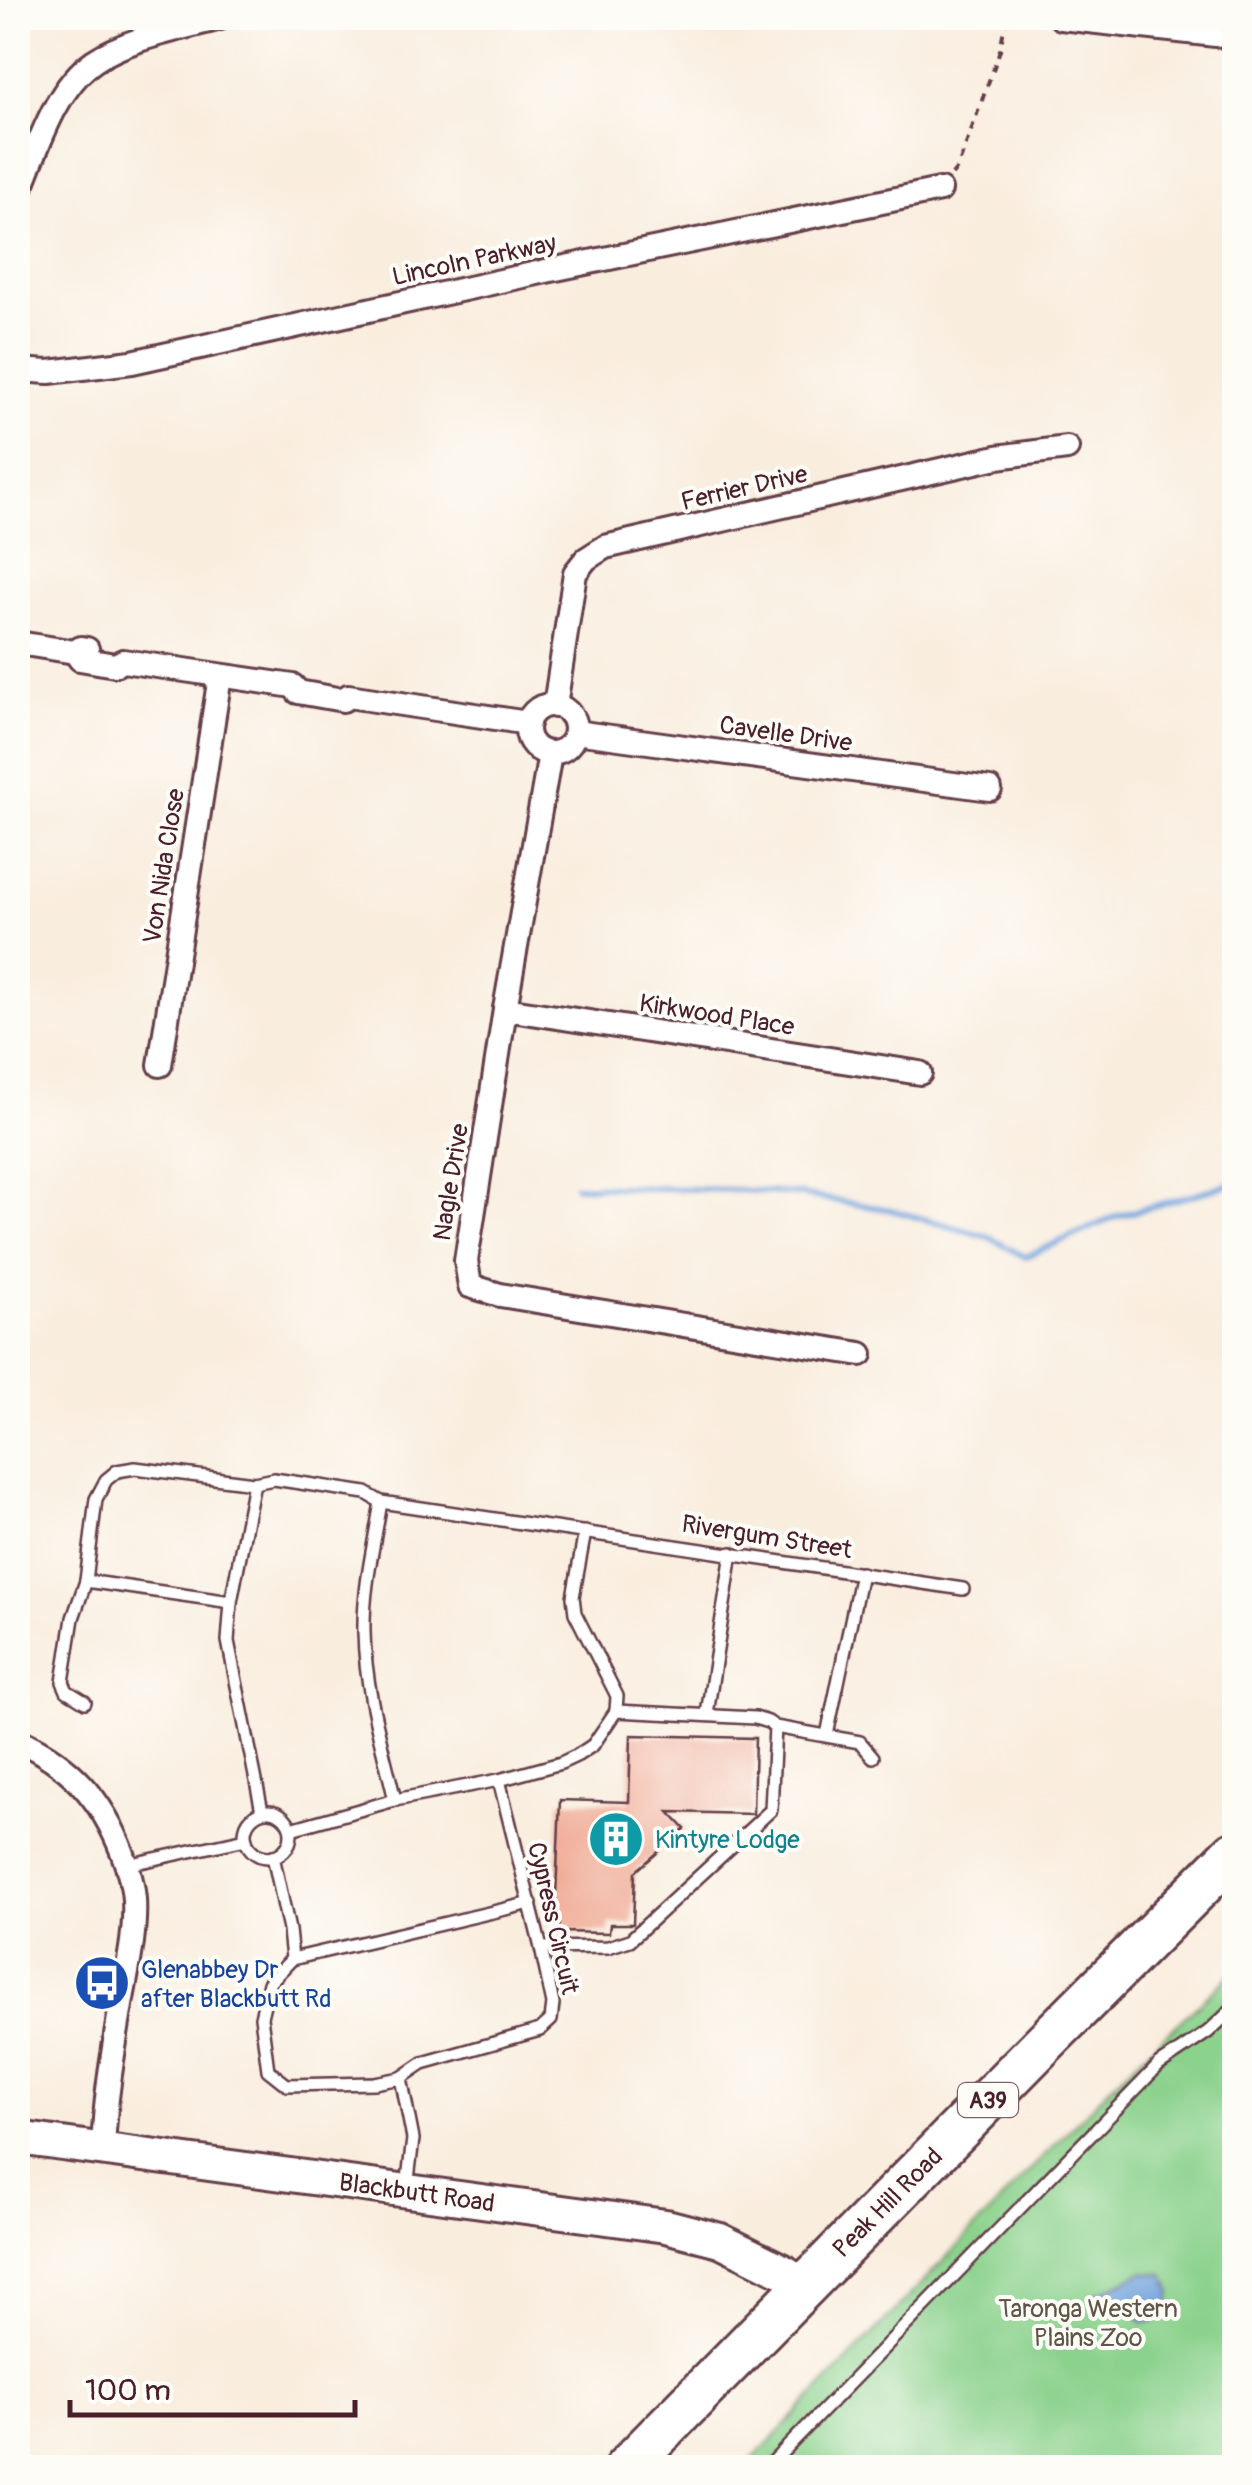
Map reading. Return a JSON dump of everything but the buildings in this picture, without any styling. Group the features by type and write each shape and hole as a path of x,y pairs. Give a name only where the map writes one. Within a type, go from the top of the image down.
{"highway":[{"name":"Peak Hill Road","path":"626,2468 1234,1853"}],"street":[{"path":"18,195 55,108 75,79 94,61 126,46 220,18"},
{"path":"1062,18 1234,37"},
{"name":"Lincoln Parkway","path":"18,370 49,372 132,362 940,190"},
{"name":"Ferrier Drive","path":"554,706 575,574 586,559 605,547 997,457 1067,448"},
{"path":"18,642 76,652 81,648 100,651 119,655 122,661 294,686 298,692 343,700 348,696 528,723"},
{"name":"Von Nida Close","path":"160,1064 220,676"},
{"path":"554,706 568,712 575,732 564,750 550,754 532,744 528,723 541,708 554,706"},
{"name":"Cavelle Drive","path":"575,732 990,789"},
{"name":"Nagle Drive","path":"550,754 466,1261 470,1286 500,1295 862,1354"},
{"name":"Kirkwood Place","path":"505,1009 920,1073"},
{"path":"18,1740 44,1752 84,1784 112,1826 134,1895 134,1932 109,2078 103,2149"},
{"name":"Blackbutt Road","path":"18,2138 666,2226 720,2240 785,2272 804,2286"}],"lane":[{"name":"Rivergum Street","path":"86,1581 96,1499 106,1480 117,1472 135,1468 254,1484 274,1479 366,1492 381,1502 962,1590"},
{"path":"254,1484 231,1602 228,1641 262,1811"},
{"path":"381,1502 365,1594 364,1632 368,1685 396,1800"},
{"path":"291,1830 396,1800 499,1780 561,1763 593,1745 616,1711 617,1696 575,1614 573,1597 585,1532"},
{"path":"707,1714 732,1553"},
{"path":"827,1735 862,1574"},
{"path":"85,1702 67,1691 64,1682 73,1618 86,1581 231,1602"},
{"path":"616,1711 755,1718 775,1728 860,1742 874,1757"},
{"path":"541,1948 608,1948 630,1940 771,1810 775,1728"},
{"name":"Cypress Circuit","path":"292,1960 269,1984 261,2018 268,2070 287,2085 401,2078 423,2063 540,2030 551,2020 553,2004 499,1780"},
{"path":"262,1811 278,1812 289,1822 290,1844 280,1854 259,1855 248,1846 247,1825 262,1811"},
{"path":"127,1865 246,1839"},
{"path":"273,1856 292,1960 530,1903"},
{"path":"768,2468 1159,2065 1208,2032 1234,2008"},
{"path":"401,2078 413,2139 407,2191"}],"path":[{"path":"940,190 958,167 1000,50 1006,18"}],"green space":[{"name":"Taronga Western Plains Zoo","path":"1234,1971 1234,2467 744,2468 1119,2078"}],"water":[{"path":"1143,2272 1164,2274 1172,2292 1167,2314 1158,2320 1143,2323 1122,2303 1094,2295"}],"waterway":[{"path":"575,1186 796,1194 891,1210 989,1237 1025,1257 1115,1217 1234,1183"}],"place":[{"name":"Kintyre Lodge","path":"616,1839"},
{"name":"Glenabbey Dr after Blackbutt Rd","path":"102,1983"}]}
